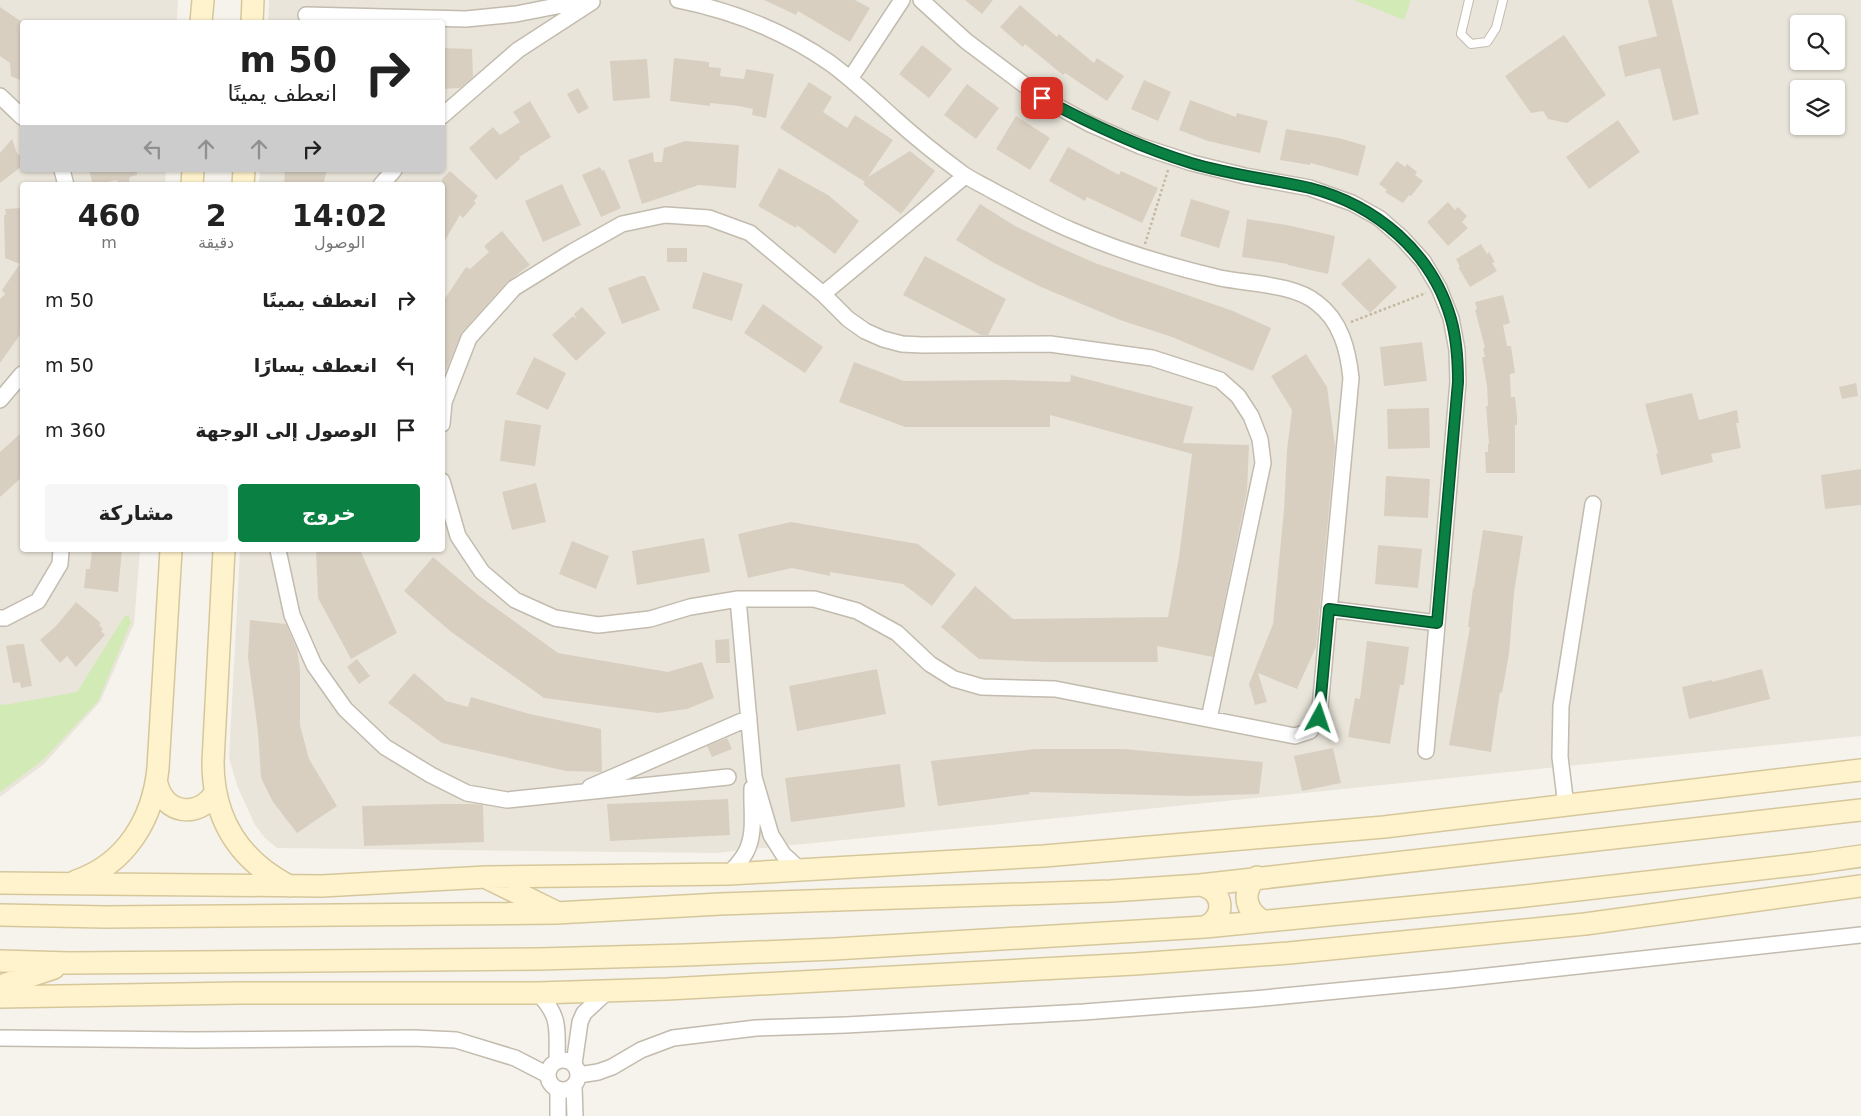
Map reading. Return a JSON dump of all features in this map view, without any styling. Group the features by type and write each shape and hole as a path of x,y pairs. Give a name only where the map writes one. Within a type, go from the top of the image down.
{"street":[{"path":"202,20 203,0"},
{"path":"252,20 253,0"},
{"path":"306,15 466,19 516,14 588,0"},
{"path":"445,113 518,50 596,0"},
{"path":"445,491 458,536 482,572 516,600 555,618 598,625 650,619 690,607 738,599 814,599 857,611 897,633 930,664 954,679 982,687 1056,689 1295,736 1310,731 1319,718 1351,378 1345,343 1328,313 1316,302 1302,294 1222,278 1141,257 1101,243 1042,218 965,176 830,63 797,42 763,25 728,12 678,0"},
{"path":"850,79 902,0"},
{"path":"921,0 966,41 1042,98 1090,124 1140,146 1192,164 1310,188 1352,203 1379,218 1402,238 1423,261 1439,288 1451,318 1457,350 1458,382 1426,752"},
{"path":"0,96 20,116"},
{"path":"384,182 392,172"},
{"path":"822,294 965,176"},
{"path":"445,399 469,338 514,288 622,224 665,215 709,218 750,233 822,294 848,319 864,331 883,339 902,344 922,345 1050,344 1152,358 1220,380 1238,396 1251,416 1260,439 1263,462 1208,719"},
{"path":"0,400 20,376"},
{"path":"1566,806 1560,756 1561,706 1593,504"},
{"path":"0,618 5,618 38,601 60,564 61,552"},
{"path":"70,884 98,871 122,852 145,821 153,799 157,784 171,552"},
{"path":"224,552 213,762 215,793 225,822 241,848 262,870 289,886"},
{"path":"278,552 292,615 314,665 345,709 385,747 431,775 467,793 506,800 728,777"},
{"path":"729,874 742,858 750,843 754,777 738,599"},
{"path":"1329,609 1437,623"},
{"path":"575,793 749,718"},
{"path":"0,883 322,886 486,877 729,874 1044,856 1384,827 1861,770"},
{"path":"754,777 771,835 783,854 800,870"},
{"path":"157,784 159,791 167,802 179,809 193,810 200,807 211,799 215,793"},
{"path":"0,915 123,917 556,913 720,904 1111,891 1200,885 1257,877 1861,810"},
{"path":"0,961 622,957 834,949 1205,927 1516,897 1813,864 1861,856"},
{"path":"1789,897 1813,864"},
{"path":"486,877 556,913"},
{"path":"1257,877 1249,887 1247,899 1252,912 1263,920"},
{"path":"1200,885 1211,889 1220,904 1215,921 1205,927"},
{"path":"0,997 240,993 538,993 668,989 1135,964 1289,953 1585,924 1861,886"},
{"path":"0,1038 193,1040 414,1038 456,1040 515,1058 548,1075 553,1086 564,1090 576,1075 598,1072 641,1050 673,1038 756,1028 1084,1012 1253,999 1450,980 1861,935"},
{"path":"0,986 69,962"},
{"path":"575,1116 580,1022 584,1013 609,990"},
{"path":"538,993 550,1005 557,1023 557,1061"},
{"path":"548,1075 552,1064 563,1059 576,1075"},
{"path":"558,1089 558,1116"}],"lane":[{"path":"1469,0 1460,34 1471,44 1487,42 1496,28 1503,0"}],"path":[{"path":"1141,257 1173,157"},
{"path":"1337,327 1439,288"}],"shaded area":[{"path":"0,0 178,0 177,20 20,20 20,172 166,172 165,182 20,182 20,552 140,552 134,624 100,702 44,764 0,797"},
{"path":"269,0 1861,0 1861,736 716,853 277,848 265,838 255,825 238,788 229,758 240,552 445,552 445,182 259,182 260,172 445,172 445,20 268,20"}],"green space":[{"path":"1354,0 1411,0 1404,20"},
{"path":"128,615 131,622 98,701 43,760 0,792 0,704 4,705 77,692 124,617"}],"building":[{"path":"764,0 855,0 870,8 850,42 798,11 796,15"},
{"path":"965,0 993,0 982,14"},
{"path":"1648,0 1672,0 1699,114 1673,121 1660,68 1625,77 1618,46 1657,36"},
{"path":"1020,5 1057,37 1059,34 1094,63 1097,58 1124,76 1107,101 1065,73 1063,75 1025,44 1023,47 1000,27"},
{"path":"0,7 20,21 20,80 11,76 10,63 0,56"},
{"path":"1564,35 1606,95 1567,123 1548,119 1543,111 1531,113 1505,76"},
{"path":"922,45 952,69 929,98 899,74"},
{"path":"445,48 472,49 473,77 460,88 445,89"},
{"path":"674,58 709,62 709,67 721,68 720,76 744,79 746,69 774,74 766,118 752,115 753,109 739,106 710,103 710,106 670,101"},
{"path":"647,59 650,98 613,101 610,61"},
{"path":"1144,80 1171,92 1158,121 1131,109"},
{"path":"809,82 832,97 823,112 847,128 855,115 893,140 868,177 910,151 935,171 901,214 863,184 865,182 780,128"},
{"path":"967,84 999,108 976,139 944,115"},
{"path":"578,88 589,108 578,114 567,94"},
{"path":"1190,100 1236,117 1237,113 1268,121 1260,153 1208,141 1179,130"},
{"path":"530,101 551,137 519,157 520,159 496,180 469,148 493,127 500,135 520,122 513,112"},
{"path":"1016,116 1050,138 1030,170 996,149"},
{"path":"1618,120 1640,152 1589,189 1566,157"},
{"path":"1286,129 1339,138 1366,146 1358,176 1311,163 1310,165 1280,160"},
{"path":"12,139 20,156 20,168 0,183 0,153"},
{"path":"685,141 739,145 736,188 699,185 642,204 628,160 653,152 654,162 662,162 664,148"},
{"path":"1068,147 1119,175 1121,171 1158,188 1142,223 1087,197 1085,201 1049,181"},
{"path":"1397,161 1405,167 1407,164 1417,172 1415,175 1423,181 1403,203 1385,192 1387,190 1379,184"},
{"path":"600,167 602,171 604,170 621,208 601,217 582,175"},
{"path":"779,168 828,195 859,221 835,254 797,225 796,228 758,206"},
{"path":"450,171 478,196 474,201 476,203 463,218 460,215 445,240 445,182 442,182 442,179"},
{"path":"90,172 137,172 137,175 130,177 129,182 118,182 117,180 92,182"},
{"path":"285,172 326,172 324,182 284,182"},
{"path":"562,184 581,225 543,242 525,201"},
{"path":"1191,199 1230,211 1219,248 1180,236"},
{"path":"1448,202 1455,210 1458,207 1467,216 1462,222 1468,228 1448,246 1427,222"},
{"path":"980,204 1015,226 1095,263 1233,311 1271,328 1253,371 1172,337 1120,320 1041,287 994,263 956,240"},
{"path":"20,208 20,264 5,258 5,209"},
{"path":"1247,219 1287,225 1335,236 1328,274 1288,264 1242,257"},
{"path":"502,231 530,265 507,282 462,332 445,373 445,298 466,267 470,269 489,252 484,246"},
{"path":"1481,244 1495,262 1492,263 1497,271 1470,287 1458,267 1460,267 1456,259"},
{"path":"667,248 687,248 687,262 667,262"},
{"path":"925,256 1006,299 988,335 981,335 903,295"},
{"path":"1369,258 1397,287 1370,313 1341,284"},
{"path":"20,264 20,335 0,363 0,299 5,294 2,290"},
{"path":"703,272 743,284 732,321 692,308"},
{"path":"645,276 660,310 622,324 608,288"},
{"path":"1503,295 1510,323 1503,325 1507,346 1511,346 1515,373 1510,374 1511,397 1515,397 1517,416 1517,425 1515,425 1515,473 1486,473 1485,452 1488,452 1489,444 1486,406 1488,406 1487,386 1482,357 1485,357 1483,348 1485,348 1475,310 1477,309 1475,302"},
{"path":"763,304 823,347 805,373 744,333"},
{"path":"582,307 606,333 576,361 552,335 573,316 577,320 574,314"},
{"path":"1422,342 1427,381 1384,386 1380,347"},
{"path":"1306,354 1327,387 1335,446 1316,647 1297,689 1258,673 1267,702 1255,705 1249,684 1273,624 1292,410 1271,376"},
{"path":"534,357 566,373 548,410 516,394"},
{"path":"854,362 904,381 1007,380 1070,382 1071,375 1193,407 1183,443 1249,445 1247,491 1213,657 1157,646 1158,662 1046,662 979,659 941,627 975,586 1013,619 1168,617 1179,557 1192,454 1050,415 1050,427 905,427 839,402"},
{"path":"1856,383 1858,396 1842,399 1839,387"},
{"path":"1692,393 1699,420 1737,410 1739,423 1736,423 1741,448 1711,454 1713,462 1661,475 1656,454 1658,453 1645,404"},
{"path":"1429,408 1430,448 1388,449 1387,409"},
{"path":"505,420 541,425 535,466 500,461"},
{"path":"20,434 20,479 0,497 0,452"},
{"path":"1861,469 1861,505 1825,509 1821,475"},
{"path":"1386,476 1430,479 1428,518 1384,516"},
{"path":"536,483 546,522 512,530 502,492"},
{"path":"791,522 918,544 956,574 932,606 903,584 830,572 830,576 792,568 748,578 738,534"},
{"path":"1483,530 1523,536 1514,593 1509,654 1502,693 1500,692 1491,752 1449,745 1470,627 1468,627 1473,588"},
{"path":"704,538 710,572 637,585 632,551"},
{"path":"572,541 609,556 596,589 559,574"},
{"path":"1378,545 1422,549 1418,588 1375,584"},
{"path":"92,552 122,552 118,592 84,588 86,569 90,569"},
{"path":"316,552 361,552 397,633 351,659 318,598"},
{"path":"433,557 478,595 558,653 668,672 702,662 714,698 687,709 658,713 544,698 450,631 404,591"},
{"path":"76,602 101,623 99,625 103,629 101,631 105,635 76,667 67,656 60,663 40,640 56,626"},
{"path":"250,620 286,624 297,650 300,669 300,725 309,759 337,806 297,833 273,802 261,778 258,732 248,657"},
{"path":"729,639 730,663 716,663 715,640"},
{"path":"1367,641 1409,647 1404,685 1400,685 1390,744 1348,737 1355,698 1360,699"},
{"path":"24,644 32,686 21,688 20,682 13,683 6,646"},
{"path":"357,659 370,676 359,684 347,667"},
{"path":"877,669 886,714 797,731 789,686"},
{"path":"1762,669 1770,699 1689,719 1682,687 1712,680 1712,682"},
{"path":"414,673 446,701 468,707 471,697 530,714 601,729 602,772 566,771 442,743 388,703"},
{"path":"727,738 732,749 712,757 707,746"},
{"path":"1333,748 1341,783 1302,791 1294,756"},
{"path":"1035,749 1124,749 1263,762 1259,794 1192,796 1029,792 1030,794 938,806 931,761"},
{"path":"900,764 905,807 791,822 785,778"},
{"path":"728,799 730,835 610,841 607,804"},
{"path":"483,805 484,842 364,846 362,806"}],"route":[{"path":"1042,98 1090,124 1156,152 1192,164 1310,188 1352,203 1379,218 1402,238 1423,261 1439,288 1451,318 1457,350 1458,382 1437,623 1329,609 1319,718"}]}
